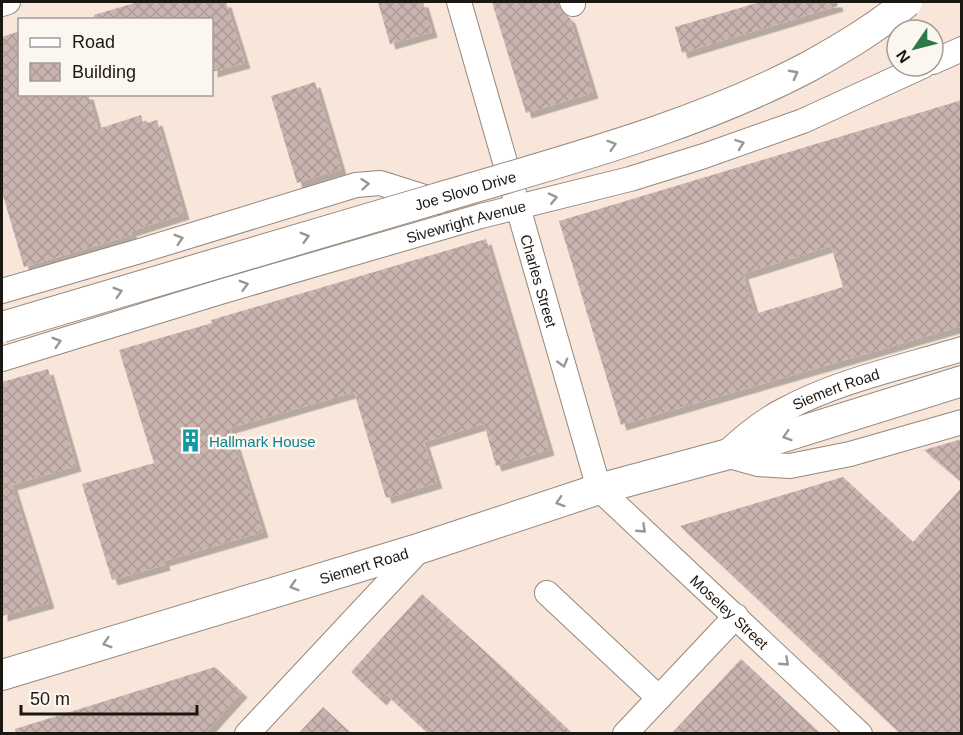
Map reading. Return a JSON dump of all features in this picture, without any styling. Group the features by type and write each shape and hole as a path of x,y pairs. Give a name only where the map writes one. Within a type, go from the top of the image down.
{"main road":[{"name":"Joe Slovo Drive","path":"2,327 536,169 659,130 739,101 798,72 838,51 888,18 907,2"},
{"name":"Siemert Road","path":"2,675 421,548 599,489 725,454 962,381"}],"street":[{"path":"2,4 8,2"},
{"name":"Charles Street","path":"459,2 599,489"},
{"path":"945,57 962,49"},
{"name":"Sivewright Avenue","path":"2,359 220,292 481,216 630,179 704,156 802,122 897,78"},
{"path":"2,291 356,185 380,183 481,216"},
{"name":"Siemert Road","path":"725,454 748,432 782,410 805,399 843,385 962,349"},
{"path":"725,454 758,464 790,466 850,454 962,422"},
{"name":"Moseley Street","path":"599,489 860,734"},
{"path":"247,734 421,548"},
{"path":"547,593 659,698"},
{"path":"625,734 736,616"}],"building":[{"path":"138,2 226,2 245,63 213,72 213,18 94,18 94,15"},
{"path":"378,2 423,2 432,32 390,44"},
{"path":"492,2 558,2 561,11 570,18 593,93 526,113"},
{"path":"760,2 837,2 838,6 682,53 675,27"},
{"path":"18,32 18,96 89,96 98,129 141,115 143,124 157,120 184,214 131,231 132,235 24,267 2,192 2,37"},
{"path":"315,82 341,169 297,183 271,96"},
{"path":"962,100 962,326 621,425 559,221","holes":["831,246 843,287 755,314 743,274"]},
{"path":"486,239 549,450 496,466 484,424 424,442 437,483 386,498 354,392 230,428 263,532 164,561 165,565 112,580 82,484 154,463 119,350 212,323 211,320"},
{"path":"48,369 76,466 12,485 49,603 2,616 2,382"},
{"path":"962,439 962,482 924,450"},
{"path":"843,477 913,542 962,487 962,734 901,734 680,526"},
{"path":"422,594 573,734 429,734 386,694 381,700 351,672"},
{"path":"741,659 821,734 671,734"},
{"path":"215,667 242,692 204,734 16,734 15,729"},
{"path":"323,707 352,734 298,734"}],"place":[{"name":"Hallmark House","path":"191,441"}]}
